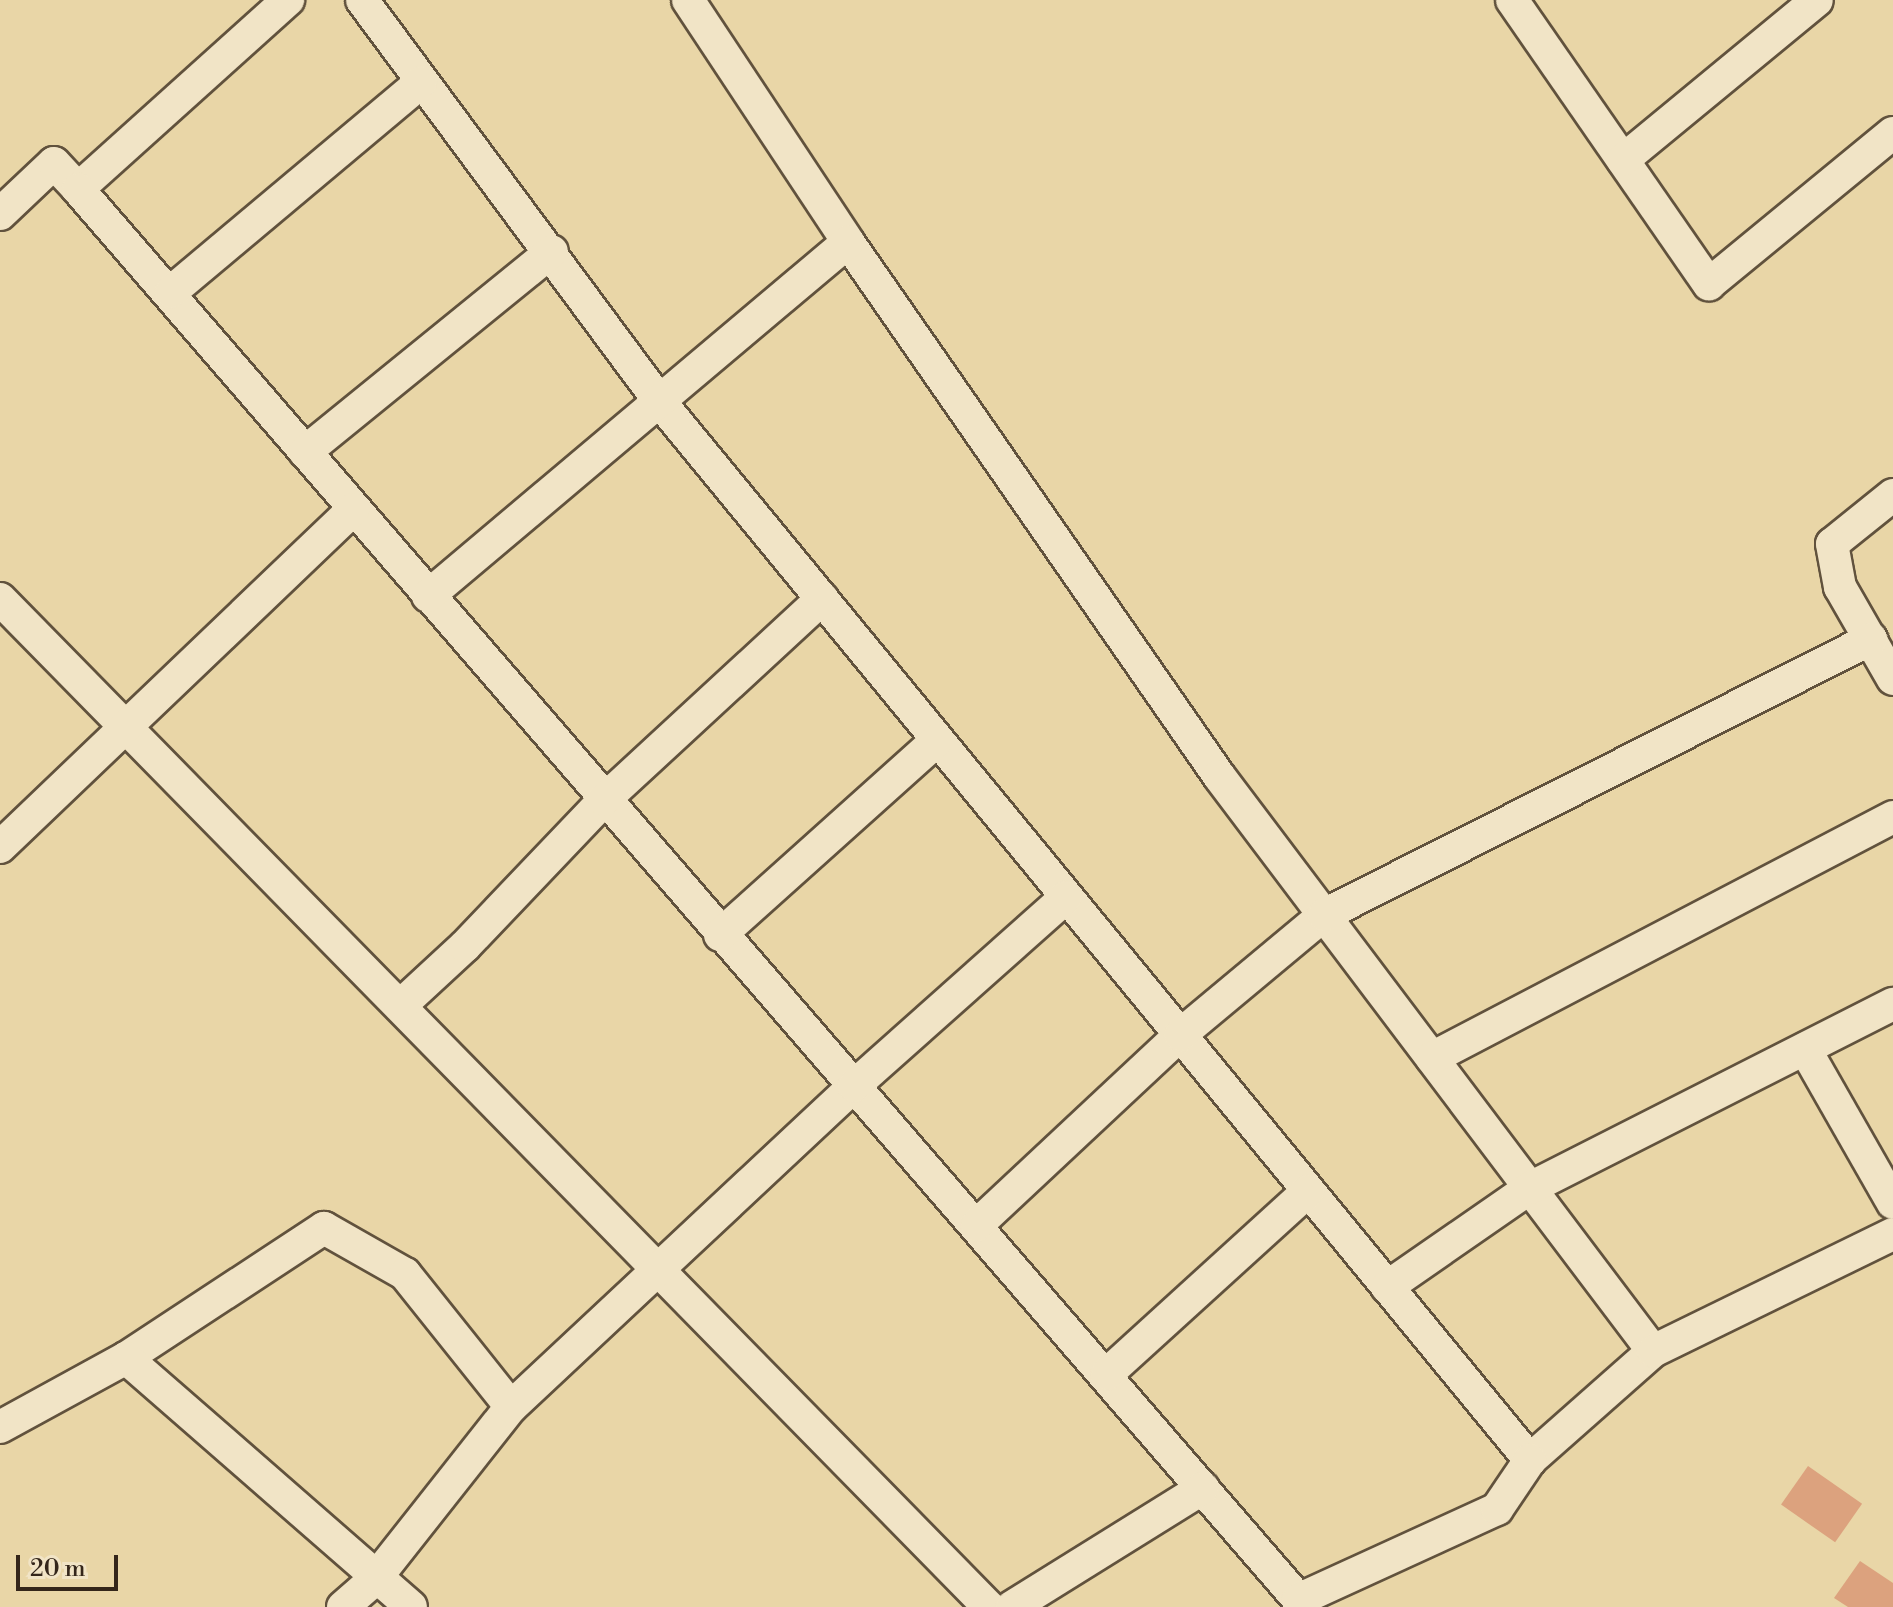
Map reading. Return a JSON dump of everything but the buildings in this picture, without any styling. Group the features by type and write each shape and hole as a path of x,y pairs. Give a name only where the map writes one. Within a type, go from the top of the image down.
{"street":[{"path":"78,189 288,0"},
{"path":"362,0 421,82 552,251 660,402 1530,1460"},
{"path":"688,0 848,242 1219,776 1653,1351"},
{"path":"1512,0 1709,284 1893,133"},
{"path":"1623,160 1817,0"},
{"path":"171,292 421,82"},
{"path":"0,214 54,163 171,292 720,935 1107,1374 1302,1604 1497,1509 1530,1460 1653,1351 1893,1234"},
{"path":"428,596 848,242"},
{"path":"305,452 552,251"},
{"path":"1893,495 1832,544 1840,587 1893,679"},
{"path":"0,847 354,509"},
{"path":"0,599 989,1607"},
{"path":"400,1006 604,800 822,599"},
{"path":"977,1225 1180,1035 1324,915 1871,639"},
{"path":"720,935 937,740"},
{"path":"1432,1058 1893,817"},
{"path":"343,1607 375,1579 511,1407 854,1086 1066,897"},
{"path":"1387,1287 1530,1188 1893,1004"},
{"path":"1805,1049 1893,1203"},
{"path":"1107,1374 1308,1191"},
{"path":"0,1427 126,1358 324,1228 405,1274 511,1407"},
{"path":"126,1358 375,1579 411,1607"},
{"path":"1012,1607 1203,1488"}]}
